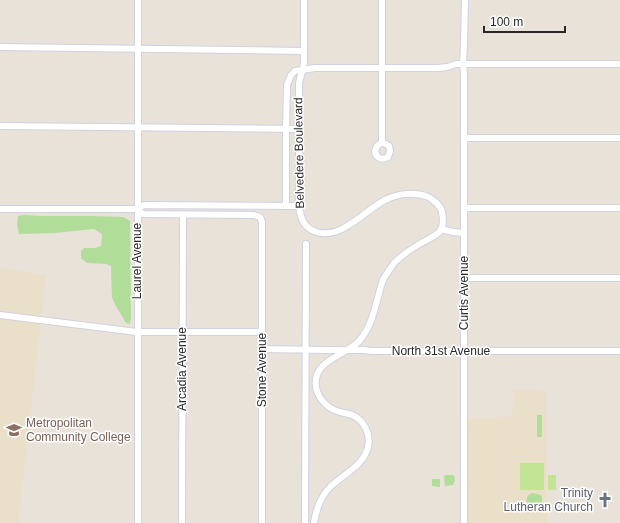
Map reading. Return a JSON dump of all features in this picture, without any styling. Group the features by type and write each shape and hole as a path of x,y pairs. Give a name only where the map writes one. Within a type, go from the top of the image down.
{"street":[{"name":"Laurel Avenue","path":"138,0 138,523"},
{"name":"Belvedere Boulevard","path":"304,0 304,63 299,83 299,206 304,224 310,230 318,233 337,232 385,200 401,195 417,194 428,196 441,208 443,222 441,229"},
{"path":"382,0 382,142"},
{"path":"463,64 464,0"},
{"path":"0,47 304,51"},
{"path":"286,206 287,85 291,75 295,71 315,68 438,68 456,64 620,64"},
{"name":"Curtis Avenue","path":"463,64 465,351 464,523"},
{"path":"0,126 299,129"},
{"path":"464,138 620,138"},
{"path":"0,209 137,209 144,205 299,206"},
{"path":"464,208 620,208"},
{"path":"137,209 143,214 183,215"},
{"name":"Stone Avenue","path":"183,215 254,215 260,217 262,222 262,523"},
{"name":"Arcadia Avenue","path":"182,523 183,215"},
{"path":"314,523 317,508 325,493 334,483 360,462 368,447 368,434 362,422 353,416 336,411 326,405 321,399 316,387 316,379 321,368 330,359 353,347 359,342 369,327 384,279 394,264 406,253 437,234 441,229 449,232 464,232"},
{"path":"305,523 306,244"},
{"path":"464,278 620,278"},
{"path":"0,314 137,332 262,332"},
{"name":"North 31st Avenue","path":"262,349 620,351"}],"shaded area":[{"name":"Metropolitan Community College","path":"0,268 46,275 18,523 0,523"},
{"path":"514,390 546,391 547,523 468,523 468,419 512,416"}],"green space":[{"path":"18,216 123,217 130,221 130,324 126,323 112,298 111,266 106,264 87,263 81,258 81,251 84,248 95,248 101,246 102,234 94,229 55,233 19,234 17,224"},
{"path":"537,415 542,415 542,437 537,437"},
{"path":"520,463 544,463 544,490 520,490"},
{"path":"445,475 454,476 455,480 453,485 445,486"},
{"path":"548,475 556,475 556,490 548,490"},
{"path":"432,479 440,479 440,487 432,486"},
{"path":"532,493 542,496 541,505 528,505 527,498"}],"place":[{"name":"Metropolitan Community College","path":"14,430"},
{"name":"Trinity Lutheran Church","path":"605,500"}]}
